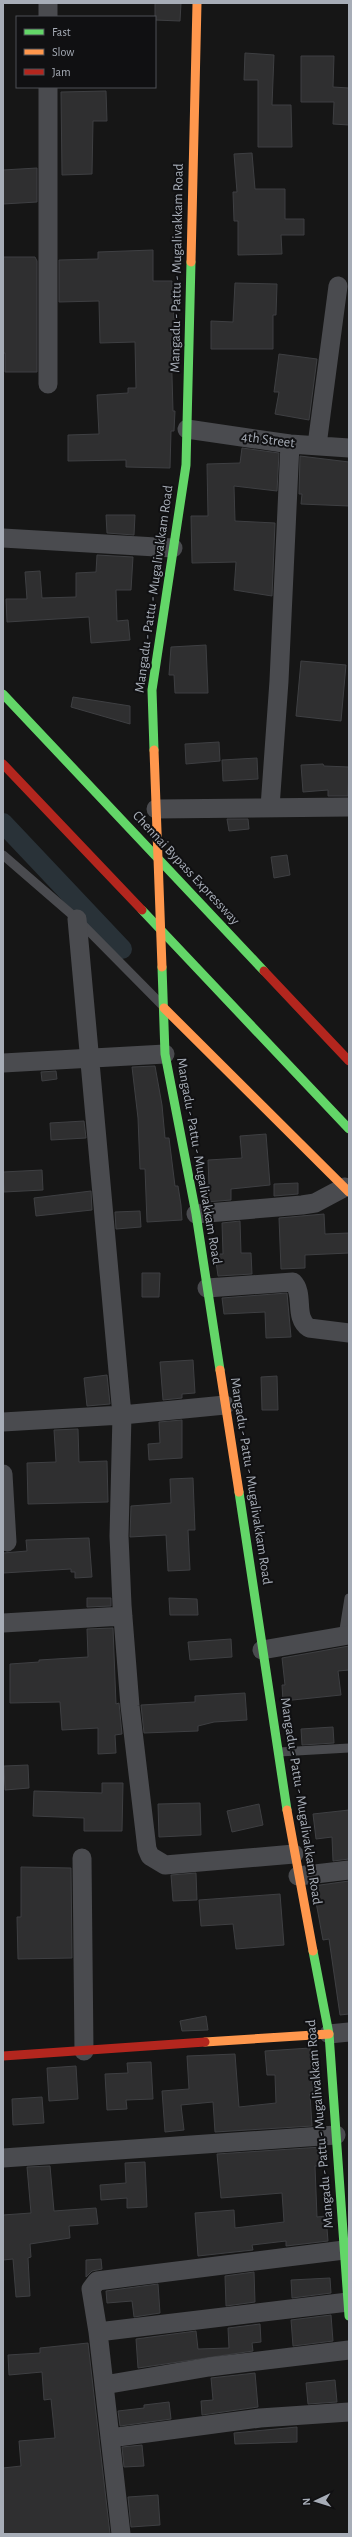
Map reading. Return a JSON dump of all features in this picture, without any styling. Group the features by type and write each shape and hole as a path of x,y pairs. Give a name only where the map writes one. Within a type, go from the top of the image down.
{"main road":[{"name":"Mangadu - Pattu - Mugalivakkam Road","path":"197,3 186,465 152,690 165,1054 196,1214 294,1854 329,2034 349,2309"},
{"name":"Chennai Bypass Expressway","path":"3,694 349,1060"},
{"path":"3,764 349,1129"},
{"path":"164,1008 347,1190"},
{"path":"3,2056 329,2034"}],"street":[{"path":"48,3 48,16"},
{"path":"48,88 48,384"},
{"path":"317,445 338,286"},
{"name":"4th Street","path":"188,429 290,444 349,448"},
{"path":"270,806 279,681 290,444"},
{"path":"3,538 173,548"},
{"path":"156,809 270,806 349,807"},
{"path":"77,919 122,1415 119,1536 130,1706 150,1856 165,1865 294,1854"},
{"path":"3,1063 89,1057 165,1054"},
{"path":"196,1214 309,1204 347,1190"},
{"path":"207,1288 293,1282 296,1287 302,1321 305,1325 309,1328 349,1333"},
{"path":"3,1422 122,1415 225,1405"},
{"path":"3,1474 7,1542"},
{"path":"3,1623 123,1616"},
{"path":"262,1650 346,1636"},
{"path":"82,1858 84,2051"},
{"path":"298,1876 349,1870"},
{"path":"329,2034 349,2032"},
{"path":"3,2158 336,2135"},
{"path":"121,2534 98,2332 91,2289 97,2281 344,2250"},
{"path":"98,2332 349,2309"},
{"path":"104,2385 209,2367 349,2350"},
{"path":"110,2438 260,2418 349,2412"}],"lane":[{"path":"3,855 77,919 164,1008"},
{"path":"346,1636 349,1598"},
{"path":"278,1752 349,1748"}],"building":[{"path":"155,3 181,3 180,21 156,20"},
{"path":"245,53 274,55 272,105 291,105 292,147 258,147 258,80 244,80"},
{"path":"301,56 334,56 333,87 349,88 349,125 333,124 334,102 301,102"},
{"path":"106,91 107,121 93,121 92,174 62,175 61,92"},
{"path":"252,153 255,189 285,189 285,219 304,219 304,235 281,235 282,254 238,255 238,221 234,221 233,192 237,192 234,154"},
{"path":"37,168 37,202 3,204 3,170"},
{"path":"153,250 153,281 172,281 174,318 177,318 176,341 171,341 173,411 175,411 174,431 171,431 170,468 126,467 126,460 68,461 68,435 99,434 97,395 128,393 128,388 136,388 135,342 100,343 99,301 59,302 59,260 98,259 98,252"},
{"path":"3,257 35,257 37,261 37,372 5,372 5,353 3,353"},
{"path":"235,283 277,284 276,315 273,315 273,349 211,349 211,321 233,322"},
{"path":"279,354 317,359 309,420 275,414 279,392 274,392"},
{"path":"242,448 279,453 277,491 234,486 235,521 275,523 272,596 234,590 236,562 192,563 191,516 208,516 207,464 240,463"},
{"path":"300,456 349,462 349,506 301,504 302,494 299,494"},
{"path":"106,515 135,515 134,535 107,533"},
{"path":"97,555 133,557 131,590 116,590 117,621 128,620 130,640 91,643 89,617 7,622 6,599 27,599 25,572 40,571 42,598 76,597 76,573 96,572"},
{"path":"206,645 208,693 175,693 174,675 169,675 171,647"},
{"path":"301,661 346,665 341,721 296,716"},
{"path":"73,697 130,706 130,724 71,707"},
{"path":"219,742 220,761 186,764 185,744"},
{"path":"257,758 258,779 223,781 222,760"},
{"path":"323,764 324,766 349,767 348,796 328,796 328,790 303,792 301,765"},
{"path":"227,819 248,819 249,829 229,831"},
{"path":"287,855 290,875 274,878 271,857"},
{"path":"155,1066 162,1105 165,1138 169,1138 175,1186 178,1186 182,1220 147,1222 145,1169 140,1169 138,1118 132,1067"},
{"path":"56,1071 57,1079 42,1081 41,1072"},
{"path":"84,1121 86,1138 51,1140 50,1123"},
{"path":"266,1134 270,1185 231,1189 231,1200 206,1202 203,1185 209,1185 208,1160 242,1158 240,1136"},
{"path":"42,1170 43,1190 4,1192 3,1172"},
{"path":"298,1183 298,1194 274,1196 274,1184"},
{"path":"91,1191 92,1210 36,1216 34,1198"},
{"path":"140,1211 141,1227 116,1229 115,1212"},
{"path":"324,1214 325,1234 349,1233 349,1253 305,1255 305,1268 281,1269 279,1218"},
{"path":"240,1221 241,1253 251,1253 252,1274 218,1276 215,1254 223,1254 222,1223"},
{"path":"142,1273 160,1273 159,1297 142,1297"},
{"path":"287,1293 291,1337 266,1338 265,1312 224,1314 222,1298"},
{"path":"193,1360 195,1393 182,1394 182,1398 163,1400 160,1362"},
{"path":"107,1375 110,1404 87,1406 84,1378"},
{"path":"277,1376 278,1410 262,1410 261,1377"},
{"path":"182,1420 182,1458 149,1460 148,1444 160,1443 159,1422"},
{"path":"78,1429 79,1462 107,1461 108,1502 28,1504 27,1463 56,1462 54,1430"},
{"path":"193,1478 195,1530 188,1530 190,1570 168,1571 166,1535 130,1537 131,1506 171,1503 170,1479"},
{"path":"89,1538 92,1577 75,1578 75,1572 71,1572 71,1569 3,1573 3,1553 27,1551 26,1540"},
{"path":"87,1598 111,1598 111,1606 87,1607"},
{"path":"169,1598 197,1599 198,1615 170,1615"},
{"path":"113,1628 116,1704 119,1703 122,1734 115,1735 116,1753 98,1754 98,1728 62,1730 60,1702 10,1703 10,1664 39,1662 39,1660 88,1657 87,1629"},
{"path":"231,1639 232,1657 190,1660 188,1642"},
{"path":"349,1646 349,1670 338,1671 341,1695 283,1701 282,1685 285,1685 282,1658"},
{"path":"245,1693 247,1720 214,1722 198,1726 198,1731 144,1733 141,1705 195,1702 195,1696"},
{"path":"333,1727 334,1743 302,1745 301,1729"},
{"path":"28,1765 29,1788 5,1790 4,1766"},
{"path":"102,1783 123,1783 122,1831 84,1831 84,1818 33,1816 34,1791 102,1793"},
{"path":"200,1803 201,1835 159,1837 158,1804"},
{"path":"259,1804 263,1825 232,1832 227,1811"},
{"path":"349,1810 349,1859 333,1861 332,1837 316,1839 313,1814"},
{"path":"21,1867 71,1868 72,1958 18,1959 17,1917 21,1917"},
{"path":"196,1873 197,1900 173,1901 171,1875"},
{"path":"349,1881 349,2014 340,2015 329,1939 323,1940 313,1886"},
{"path":"280,1894 284,1945 236,1949 233,1924 201,1926 199,1900"},
{"path":"206,2016 208,2030 182,2031 180,2021"},
{"path":"310,2048 313,2094 310,2094 312,2126 215,2132 213,2102 181,2105 184,2130 165,2132 162,2091 189,2089 187,2056 235,2054 239,2107 276,2103 275,2075 267,2075 265,2051"},
{"path":"151,2062 153,2099 126,2100 127,2109 107,2110 105,2074 128,2073 127,2063"},
{"path":"76,2066 78,2099 49,2101 47,2068"},
{"path":"42,2097 44,2123 13,2125 12,2099"},
{"path":"322,2147 323,2166 315,2166 317,2217 326,2216 328,2241 286,2246 286,2241 252,2245 253,2250 198,2256 195,2213 234,2210 235,2228 284,2222 282,2193 221,2198 217,2154"},
{"path":"145,2162 147,2207 127,2208 127,2198 101,2200 100,2185 126,2183 125,2163"},
{"path":"50,2166 54,2211 96,2208 98,2224 69,2226 70,2238 30,2244 31,2257 28,2258 30,2296 16,2297 13,2259 3,2260 3,2215 31,2213 27,2167"},
{"path":"101,2259 102,2269 92,2271 86,2277 86,2260"},
{"path":"254,2272 255,2302 226,2306 225,2276"},
{"path":"330,2278 331,2293 292,2298 291,2280"},
{"path":"158,2284 160,2313 134,2317 132,2301 107,2303 106,2291"},
{"path":"331,2315 333,2341 293,2346 291,2320"},
{"path":"260,2324 261,2342 252,2343 253,2351 138,2368 136,2339 196,2331 198,2349 229,2348 228,2328"},
{"path":"88,2343 110,2534 3,2534 3,2468 21,2466 19,2441 55,2438 51,2399 44,2400 42,2372 9,2375 8,2355 40,2353 40,2348"},
{"path":"255,2373 258,2407 202,2415 201,2401 213,2400 211,2378"},
{"path":"335,2380 337,2402 308,2404 306,2383"},
{"path":"169,2402 171,2419 120,2426 118,2411 144,2408 144,2405"},
{"path":"297,2427 297,2442 235,2444 234,2433"},
{"path":"142,2445 144,2466 124,2467 122,2447"},
{"path":"158,2495 160,2525 131,2527 128,2497"}],"waterway":[{"path":"3,823 122,949"}],"traffic: fast":[{"path":"154,750 152,690 186,465 191,262"},
{"path":"3,694 264,971"},
{"path":"142,910 349,1129"},
{"path":"162,967 165,1054 196,1214 220,1370"},
{"path":"239,1492 287,1810"},
{"path":"313,1951 329,2034 349,2316"}],"traffic: slow":[{"path":"191,262 197,3"},
{"path":"154,750 162,967"},
{"path":"164,1008 349,1192"},
{"path":"220,1370 239,1492"},
{"path":"287,1810 313,1951"},
{"path":"205,2042 329,2034"}],"traffic: jam":[{"path":"3,764 142,910"},
{"path":"264,971 349,1061"},
{"path":"3,2056 205,2042"}]}
